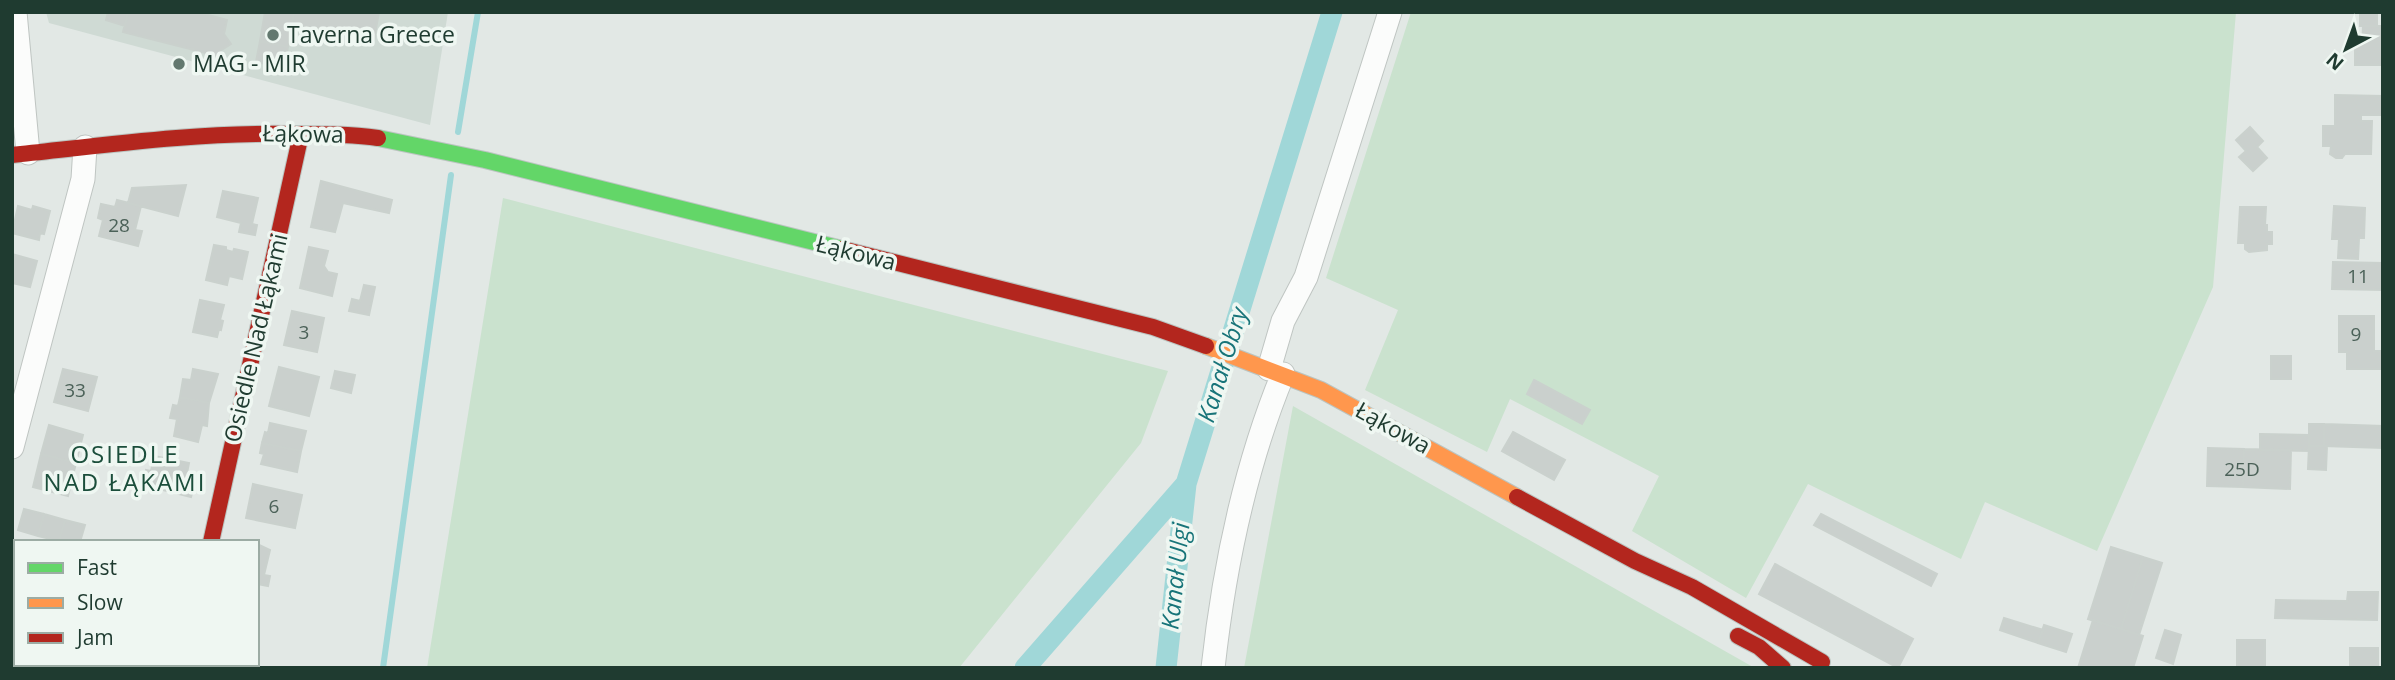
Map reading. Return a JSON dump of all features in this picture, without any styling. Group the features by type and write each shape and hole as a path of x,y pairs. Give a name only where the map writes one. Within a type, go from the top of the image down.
{"street":[{"name":"Łąkowa","path":"15,12 20,154 180,137 249,133 376,137 473,158 1153,327 1271,369 1343,401 1635,561 1692,587 1829,665"},
{"path":"1213,668 1218,624 1239,512 1273,399 1271,369 1283,321 1306,277 1390,12"},
{"name":"Osiedle Nad Łąkami","path":"211,540 301,134"},
{"path":"12,447 23,367 83,179 85,147"},
{"name":"Łąkowa","path":"1635,561 1674,596"},
{"path":"1727,629 1759,647 1783,668"},
{"path":"1805,668 1829,665"}],"shaded area":[{"path":"46,12 448,12 430,125 49,23"}],"green space":[{"path":"1411,12 2236,12 2213,287 2097,551 1985,502 1961,559 1808,484 1746,598 1632,531 1659,476 1510,399 1487,452 1365,390 1398,310 1326,278"},
{"path":"503,198 1168,371 1141,443 959,668 427,668"},
{"path":"1293,406 1753,667 1753,668 1244,668"}],"building":[{"path":"108,12 128,12 125,26 106,20"},
{"path":"128,12 197,12 227,20 224,34 231,44 220,51 218,56 123,32"},
{"path":"265,12 294,12 288,47 260,41"},
{"path":"294,12 379,12 374,40 292,24"},
{"path":"2360,12 2377,12 2377,26 2360,26"},
{"path":"2363,26 2383,26 2383,65 2355,65 2355,45 2362,45"},
{"path":"260,41 288,47 284,68 256,62"},
{"path":"2335,95 2383,96 2383,115 2361,115 2361,121 2372,121 2371,154 2345,154 2342,158 2336,158 2330,154 2331,146 2323,146 2323,126 2335,126"},
{"path":"2250,127 2263,141 2257,147 2267,158 2253,171 2239,157 2246,151 2236,140"},
{"path":"321,181 392,200 389,213 343,203 335,232 311,227"},
{"path":"186,185 178,216 128,203 132,188"},
{"path":"223,191 258,198 252,224 257,225 255,235 239,232 241,223 217,217"},
{"path":"117,200 141,206 135,230 142,231 138,246 99,236 103,220 98,218 101,204 115,207"},
{"path":"18,206 32,210 33,206 50,211 44,234 40,233 39,240 12,233"},
{"path":"2334,206 2365,208 2364,238 2359,238 2358,259 2338,258 2339,239 2332,239"},
{"path":"2240,207 2266,207 2265,225 2267,232 2272,232 2272,244 2267,244 2267,250 2249,252 2245,249 2245,243 2238,243"},
{"path":"214,245 226,247 226,250 233,252 234,249 248,252 242,279 229,276 227,285 206,280"},
{"path":"309,247 328,251 324,266 328,272 337,274 332,296 300,288"},
{"path":"12,254 37,261 30,287 12,283"},
{"path":"2333,262 2383,263 2383,290 2332,289"},
{"path":"364,285 375,287 369,315 349,311 352,299 360,301"},
{"path":"200,300 224,305 220,320 223,321 217,337 193,332"},
{"path":"292,311 324,318 317,352 284,345"},
{"path":"2339,316 2374,316 2374,351 2383,351 2383,369 2347,369 2347,352 2339,352"},
{"path":"2271,356 2291,356 2291,379 2271,379"},
{"path":"279,367 319,377 309,416 269,406"},
{"path":"63,369 97,377 88,411 54,402"},
{"path":"193,369 218,374 209,403 180,397 183,379 191,380"},
{"path":"335,371 355,375 351,393 331,388"},
{"path":"1534,380 1590,410 1582,424 1527,394"},
{"path":"180,397 209,403 207,426 202,425 198,442 174,436 177,419 170,418 173,405 178,406"},
{"path":"270,423 306,431 301,451 262,443"},
{"path":"2309,424 2324,424 2324,446 2309,446"},
{"path":"2324,424 2383,426 2383,448 2324,446"},
{"path":"49,425 83,435 76,463 41,454"},
{"path":"1513,432 1565,460 1554,480 1502,451"},
{"path":"2260,434 2309,435 2309,451 2260,450"},
{"path":"262,443 301,451 297,472 261,464 264,454 260,453"},
{"path":"2309,446 2327,446 2326,470 2308,469"},
{"path":"2208,448 2244,449 2243,487 2207,486"},
{"path":"2244,449 2291,450 2290,489 2243,487"},
{"path":"41,454 76,463 68,496 33,487"},
{"path":"154,456 189,463 185,483 194,485 191,497 143,485 146,470 151,471"},
{"path":"253,484 302,495 295,528 246,518"},
{"path":"24,509 44,514 38,536 18,530"},
{"path":"44,514 65,520 59,540 38,536"},
{"path":"1821,514 1937,574 1931,586 1814,525"},
{"path":"65,520 85,525 81,540 59,540"},
{"path":"259,545 270,550 264,575 270,576 268,586 259,584"},
{"path":"2111,547 2143,557 2121,629 2088,619"},
{"path":"2143,557 2162,563 2139,635 2121,629"},
{"path":"1775,564 1913,639 1898,668 1759,594"},
{"path":"2348,592 2378,592 2377,620 2275,618 2276,600 2347,601"},
{"path":"2004,618 2043,630 2038,643 2000,630"},
{"path":"2093,620 2143,636 2133,668 2078,668"},
{"path":"2044,625 2072,634 2066,652 2038,643"},
{"path":"2165,630 2181,635 2173,664 2156,658"},
{"path":"2237,640 2265,640 2265,668 2237,668"},
{"path":"2350,648 2378,648 2378,668 2350,668"},
{"path":"212,666 242,666 242,668"}],"waterway":[{"path":"458,132 478,12"},
{"name":"Kanał Obry","path":"1025,668 1186,484 1332,12"},
{"path":"383,668 451,175"},
{"name":"Kanał Ulgi","path":"1166,668 1186,484"}],"traffic: fast":[{"path":"378,138 485,160 842,249"}],"traffic: slow":[{"path":"1206,346 1321,390 1517,497"}],"traffic: jam":[{"path":"211,540 301,134"},
{"path":"12,155 223,135 325,134 378,138"},
{"path":"842,249 1153,327 1206,346"},
{"path":"1517,497 1635,561 1692,587 1822,662"},
{"path":"1738,636 1759,647 1783,668"}],"place":[{"name":"Taverna Greece","path":"273,35"},
{"name":"MAG - MIR","path":"179,64"}],"district":[{"name":"OSIEDLE NAD ŁĄKAMI","path":"125,469"}]}
